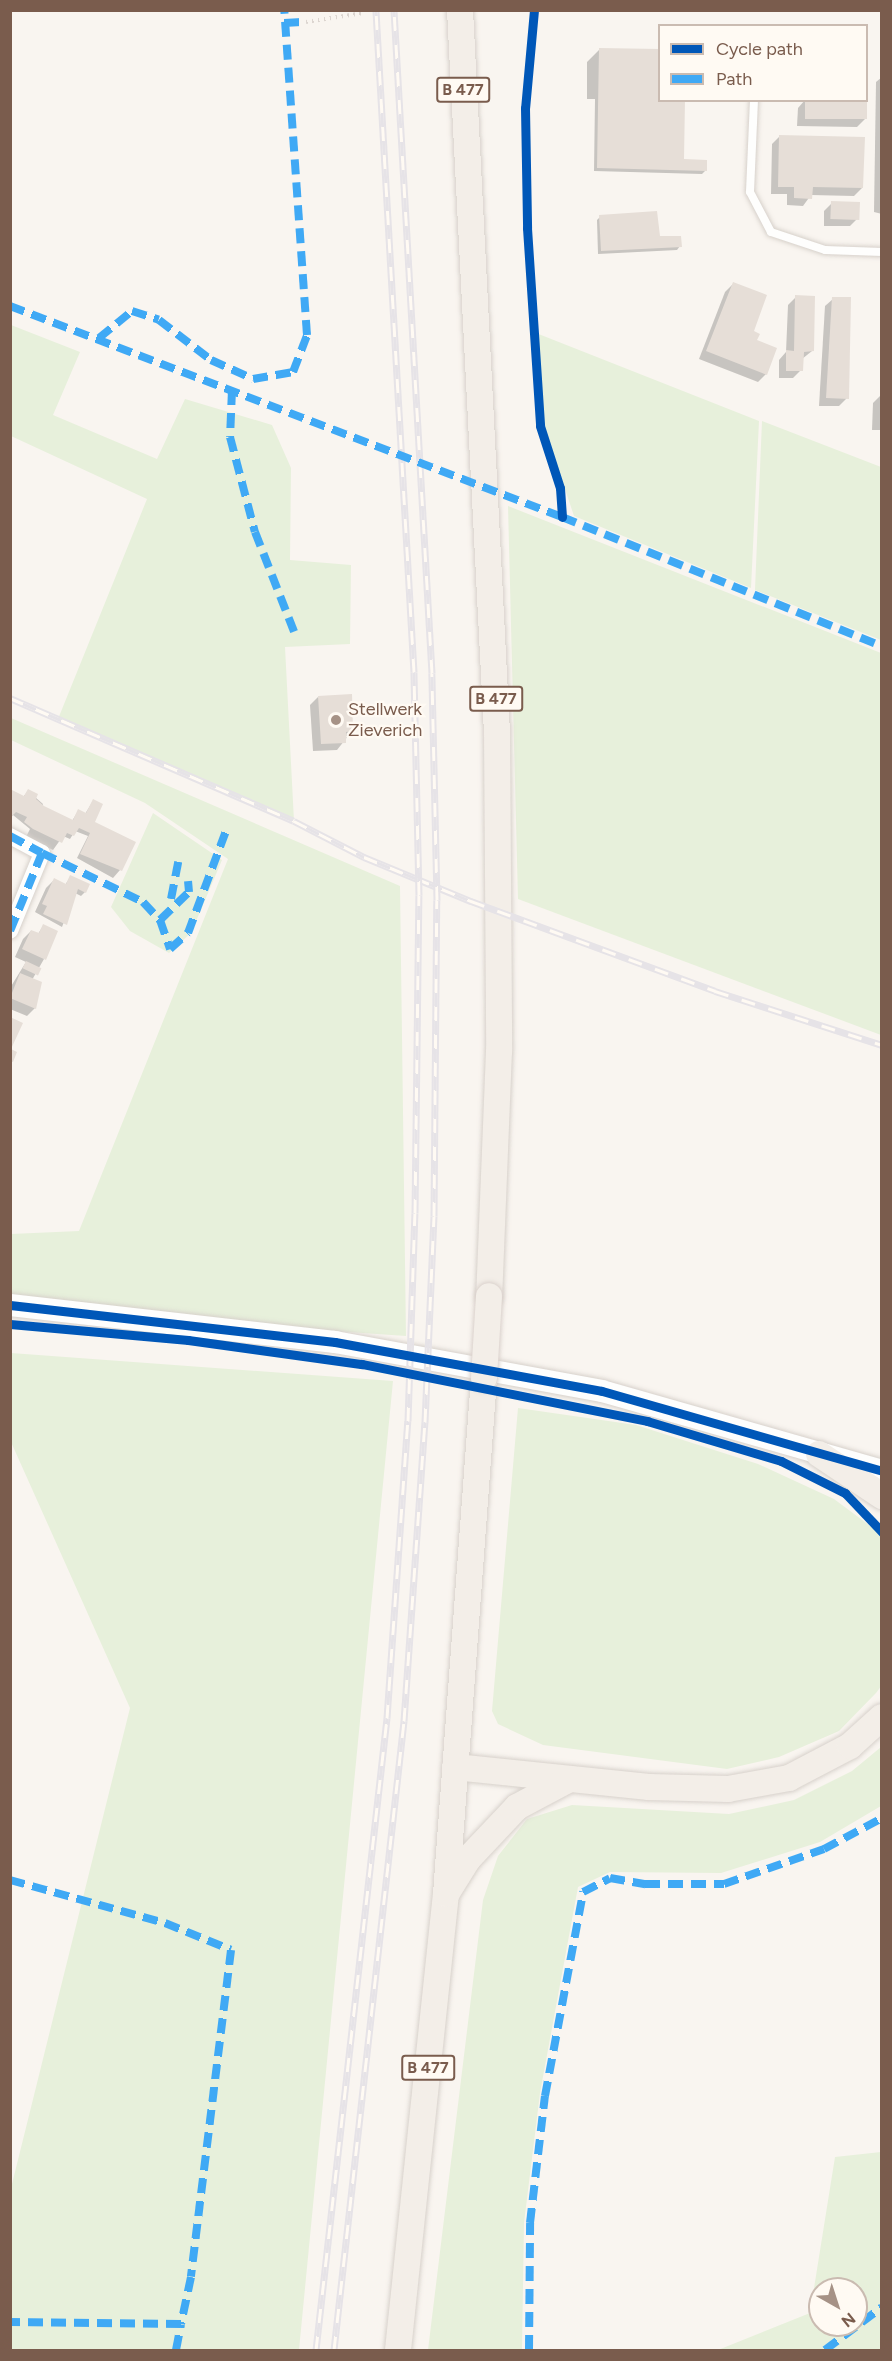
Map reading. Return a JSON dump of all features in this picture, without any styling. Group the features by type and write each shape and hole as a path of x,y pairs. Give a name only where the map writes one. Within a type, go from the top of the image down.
{"main road":[{"name":"B 477","path":"398,2350 446,1894 489,1296 499,1051 497,733 460,10"},
{"path":"819,1454 882,1496"},
{"path":"455,1767 569,1780 728,1790 789,1778 850,1746 882,1716"},
{"path":"446,1894 468,1859 517,1807 569,1780"}],"street":[{"path":"10,836 42,853 10,931"},
{"path":"10,1305 335,1342 602,1391 882,1472"}],"lane":[{"path":"754,102 750,192 771,232 825,250 882,252"}],"path":[{"path":"306,22 363,13"}],"green space":[{"path":"11,325 80,352 53,415 157,459 185,399 272,425 291,468 290,560 351,565 350,644 285,647 294,821 58,719 147,499 11,436"},
{"path":"536,333 759,421 751,588 574,516 544,426"},
{"path":"762,421 881,467 881,640 755,590"},
{"path":"508,506 881,653 881,1035 518,899"},
{"path":"11,718 400,886 406,1336 11,1309 11,1234 79,1231 228,859 145,803 11,740"},
{"path":"153,813 222,860 191,933 169,953 130,931 111,907"},
{"path":"11,1353 393,1381 299,2350 11,2350 11,2188 130,1708 11,1442"},
{"path":"518,1408 636,1425 758,1464 834,1499 881,1534 882,1685 876,1693 839,1731 779,1757 727,1769 543,1745 498,1724 492,1711"},
{"path":"881,1747 881,1806 820,1842 721,1873 610,1872 578,1887 540,2093 524,2223 522,2350 428,2350 483,1900 498,1856 527,1819 572,1805 729,1814 794,1800 852,1771"},
{"path":"881,2152 881,2350 718,2350 808,2314 808,2337 868,2337 868,2277 816,2277 835,2157"}],"building":[{"path":"599,48 658,49 658,102 685,102 684,159 707,160 707,171 597,168"},
{"path":"805,102 867,102 867,119 805,119"},
{"path":"779,135 865,137 863,188 813,187 812,199 794,198 794,187 778,187"},
{"path":"831,201 860,202 859,220 830,219"},
{"path":"657,211 660,236 681,236 682,247 601,251 599,215"},
{"path":"733,282 767,295 754,331 760,334 757,340 777,348 767,375 706,351"},
{"path":"795,295 815,296 814,351 804,352 803,371 786,371 786,350 794,351"},
{"path":"832,297 851,297 849,399 826,398"},
{"name":"Stellwerk Zieverich","path":"352,694 353,731 346,732 346,743 321,744 318,696"},
{"path":"10,789 24,796 28,789 38,794 36,799 44,806 73,820 78,809 86,813 93,799 103,804 95,822 136,842 122,871 80,854 90,833 79,828 74,836 67,833 62,843 33,829 24,822 27,817 16,812 10,818"},
{"path":"70,875 90,884 86,893 78,889 67,925 43,914 47,906 42,904 54,878 66,884"},
{"path":"43,924 58,931 46,960 22,949 31,930 39,933"},
{"path":"26,961 41,968 38,975 23,968"},
{"path":"20,973 42,982 36,1009 10,998"},
{"path":"10,1017 23,1023 11,1049 17,1052 13,1062 10,1061"}],"railway":[{"path":"316,2350 387,1718 408,1421 415,1213 419,895 414,672 376,10"},
{"path":"334,2350 404,1721 425,1422 434,1216 437,900 432,673 394,10"},
{"path":"10,698 294,821 364,857 471,901 715,991 882,1045"}],"marked path":[{"path":"99,338 132,311 159,320 211,360 253,379 293,372 307,335 284,10"},
{"path":"284,23 306,22"},
{"path":"10,306 562,517 882,646"},
{"path":"232,390 230,437 255,532 297,639"},
{"path":"42,853 143,902 160,920 170,949 188,933 226,831"},
{"path":"10,836 42,853 10,931"},
{"path":"171,899 178,862"},
{"path":"160,920 189,892 188,881"},
{"path":"529,2350 530,2223 545,2096 583,1892 610,1878 645,1884 724,1884 824,1849 882,1818"},
{"path":"10,1880 165,1923 231,1950 191,2277 181,2324 10,2322"},
{"path":"825,2350 882,2307"},
{"path":"176,2350 181,2324"}],"cycle path":[{"path":"534,10 525,108 527,228 540,426 560,488 562,517"},
{"path":"10,1305 335,1342 602,1391 882,1471"},
{"path":"10,1324 188,1340 362,1364 647,1421 781,1461 845,1493 882,1532"}],"place":[{"name":"Stellwerk Zieverich","path":"336,720"}]}
